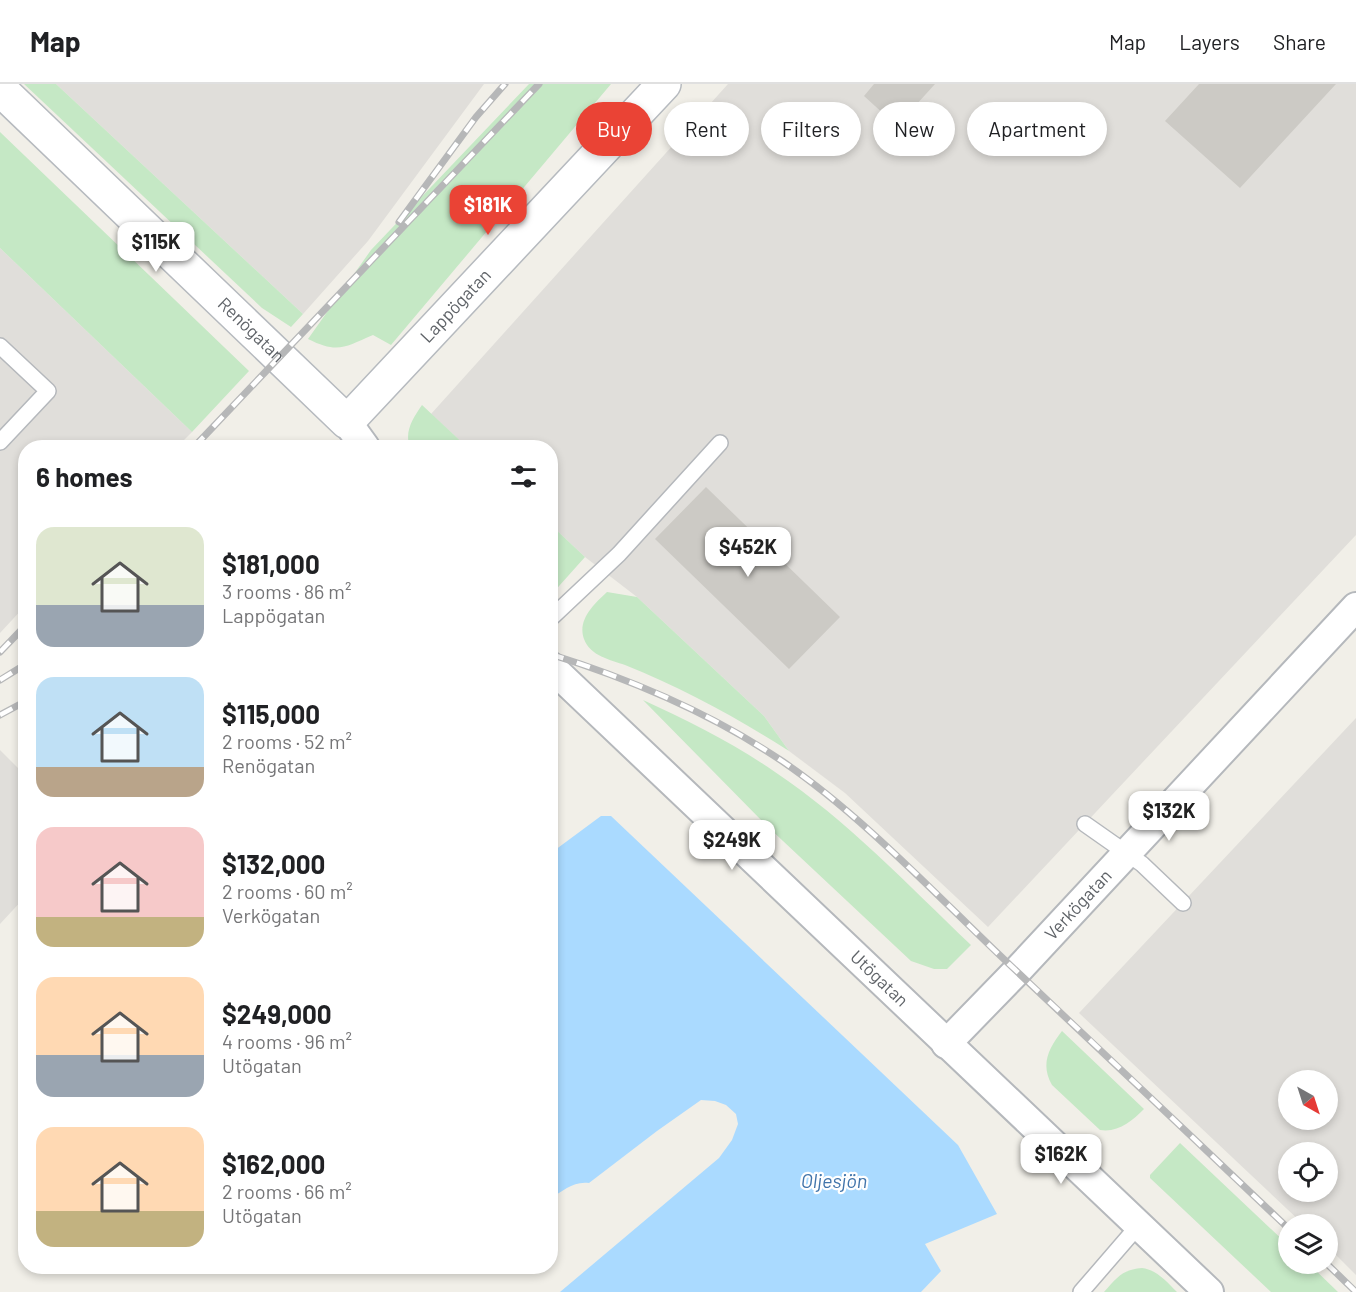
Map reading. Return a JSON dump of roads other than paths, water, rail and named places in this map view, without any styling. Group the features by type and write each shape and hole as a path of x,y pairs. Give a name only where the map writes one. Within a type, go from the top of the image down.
{"street":[{"name":"Lappögatan","path":"356,434 664,84"},
{"name":"Renögatan","path":"0,89 356,434"},
{"name":"Verkögatan","path":"946,1044 1356,607"},
{"name":"Utögatan","path":"558,674 1209,1292"}],"lane":[{"path":"0,346 48,391 0,442"},
{"path":"558,612 619,554 720,443"},
{"path":"1084,824 1142,864 1183,903"},
{"path":"1081,1292 1138,1226"}],"water":[{"name":"Oljesjön","path":"601,816 611,816 958,1145 997,1214 925,1244 941,1271 921,1292 560,1292 719,1158 732,1140 738,1124 736,1114 726,1105 701,1100 589,1183 573,1185 558,1194 558,848"}],"railway":[{"path":"399,222 476,117 505,84"},
{"path":"201,440 539,84"},
{"path":"0,652 18,633"},
{"path":"558,657 611,675 699,713 782,761 842,806 1278,1219"},
{"path":"0,680 18,669"},
{"path":"0,715 18,705"},
{"path":"1337,1274 1356,1292"}]}
